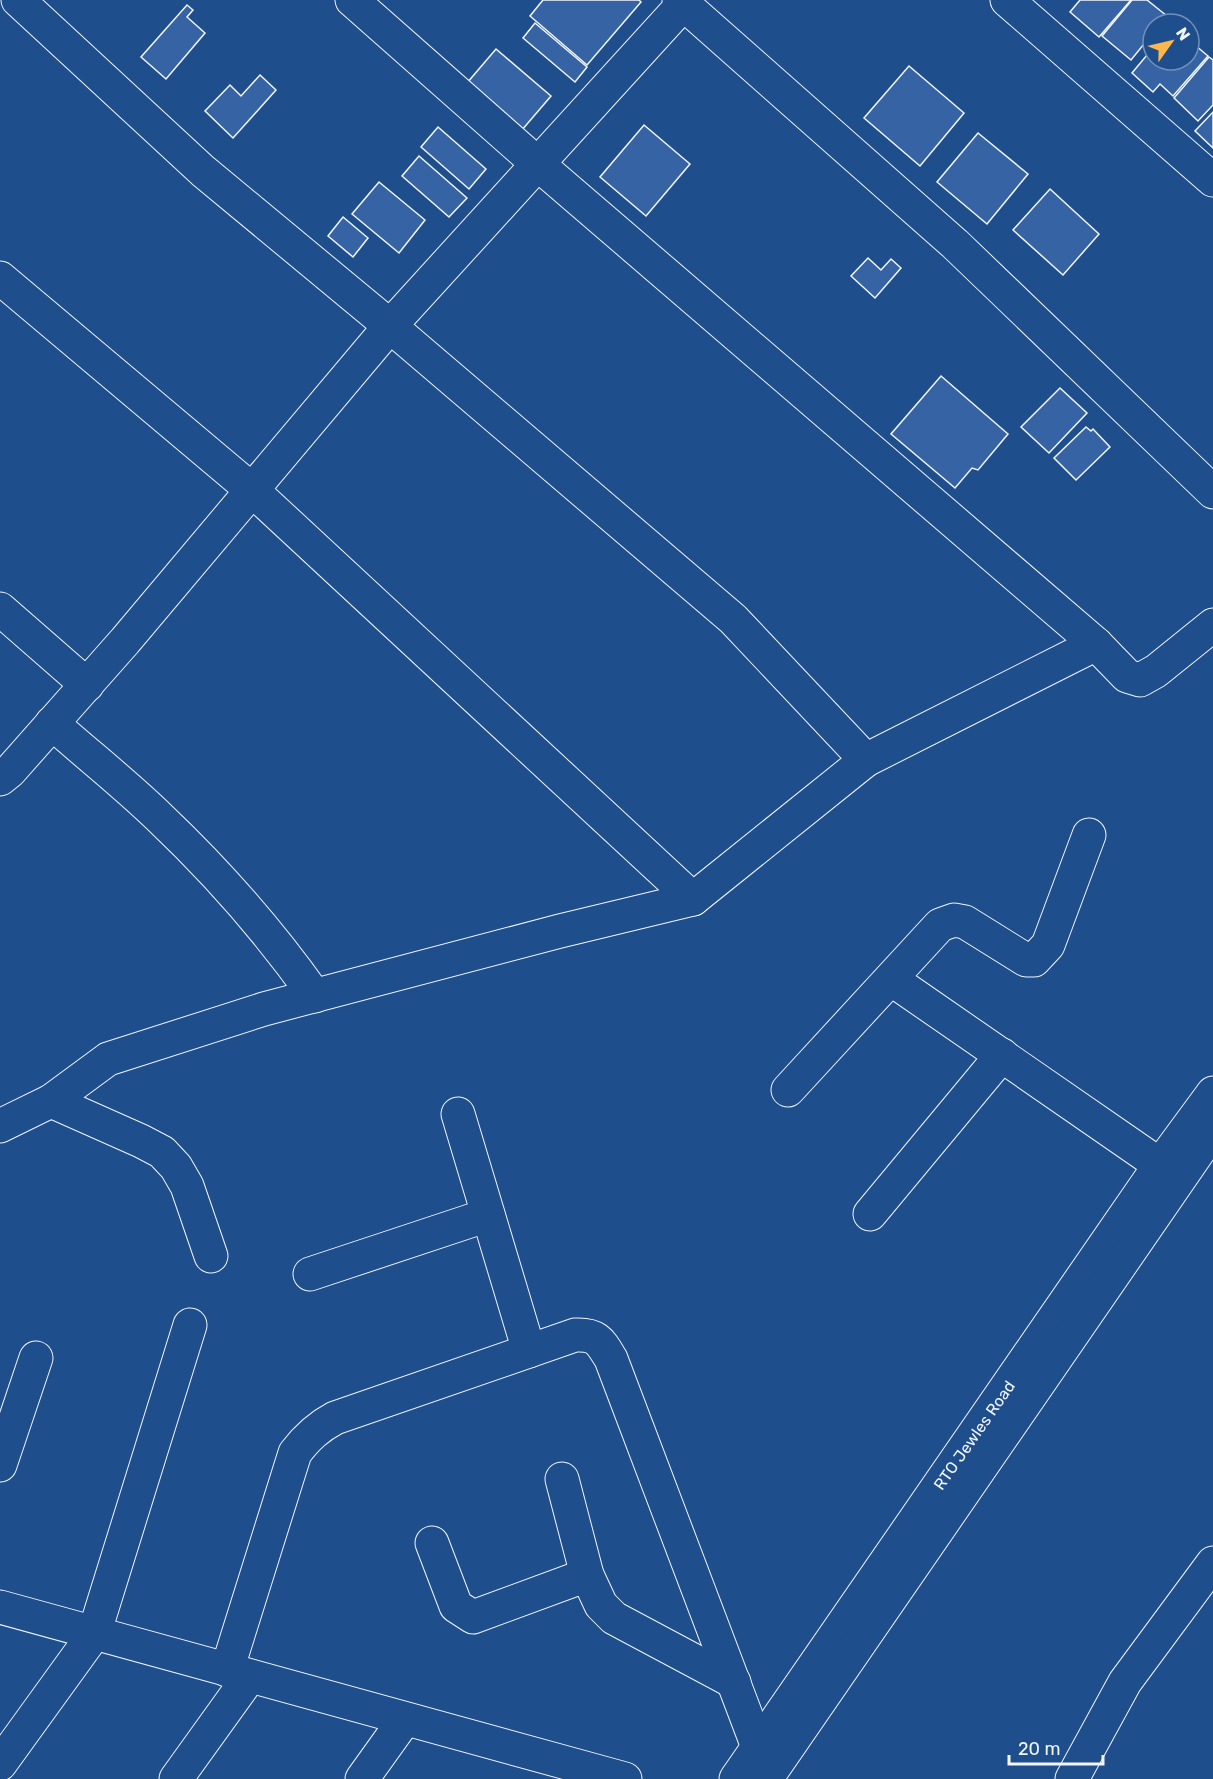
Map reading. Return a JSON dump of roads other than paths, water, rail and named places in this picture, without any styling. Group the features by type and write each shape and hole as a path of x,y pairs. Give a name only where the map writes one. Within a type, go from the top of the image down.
{"main road":[{"path":"18,0 203,171 390,326 733,620 866,760"},
{"path":"352,0 539,165 1096,644 1127,676 1140,680 1156,671 1213,625"},
{"path":"1007,0 1213,180"},
{"path":"0,779 10,771 87,685 390,326 539,165 683,1 955,244 1213,492"},
{"path":"0,278 252,490 693,899"},
{"path":"0,609 87,685"},
{"path":"0,1126 51,1101 108,1059 264,1009 560,931 693,899 866,760 1096,644"},
{"path":"52,723 159,816 233,892 282,949 315,996"},
{"path":"788,1090 940,925 954,920 965,922 1026,960 1034,960 1048,945 1089,834"},
{"path":"891,979 1160,1165"},
{"path":"870,1214 1002,1055"},
{"name":"RTO Jewles Road","path":"736,1779 1160,1165 1213,1093"},
{"path":"51,1101 162,1152 176,1167 187,1186 211,1256"},
{"path":"458,1114 529,1351"},
{"name":"RTO Jewles Road","path":"766,1779 1213,1129"},
{"path":"310,1274 488,1215"},
{"path":"0,1764 94,1634 190,1325"},
{"path":"176,1779 239,1673 295,1453 304,1440 317,1428 335,1418 574,1335 589,1335 601,1342 612,1359 758,1748"},
{"path":"0,1465 36,1358"},
{"path":"562,1479 587,1575 601,1605 614,1618 734,1682"},
{"path":"432,1543 456,1606 473,1617 587,1575"},
{"path":"1072,1779 1125,1682 1213,1563"},
{"path":"0,1607 405,1719 552,1770 625,1779"},
{"path":"362,1779 405,1719"}]}
